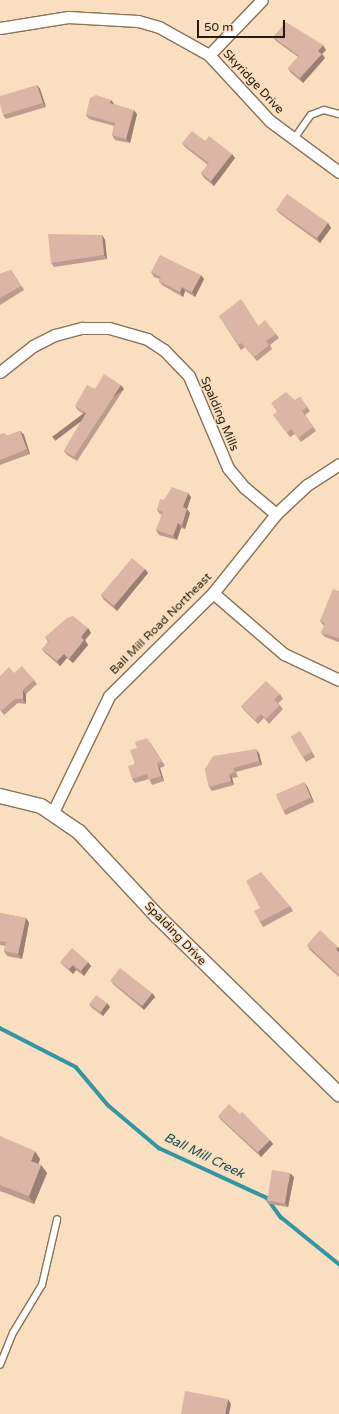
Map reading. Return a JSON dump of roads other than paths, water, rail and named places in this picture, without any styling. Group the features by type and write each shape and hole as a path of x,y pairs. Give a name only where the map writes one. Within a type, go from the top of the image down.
{"street":[{"path":"209,55 262,0"},
{"name":"Skyridge Drive","path":"0,28 68,17 138,21 184,39 209,55 270,121 339,172"},
{"name":"Spalding Mills","path":"0,372 33,346 55,335 82,328 109,328 147,339 164,350 189,376 228,468 245,488 276,514"},
{"name":"Ball Mill Road Northeast","path":"53,812 109,696 213,593 276,514 307,485 339,464"},
{"path":"213,593 284,654 339,680"},
{"name":"Spalding Drive","path":"0,796 25,800 53,812 79,832 156,916 339,1094"}],"lane":[{"path":"294,139 311,115 324,110 339,114"},
{"path":"0,1365 13,1333 42,1285 57,1220"}],"waterway":[{"name":"Ball Mill Creek","path":"0,1028 76,1067 108,1105 159,1148 267,1198 281,1217 339,1264"}]}
